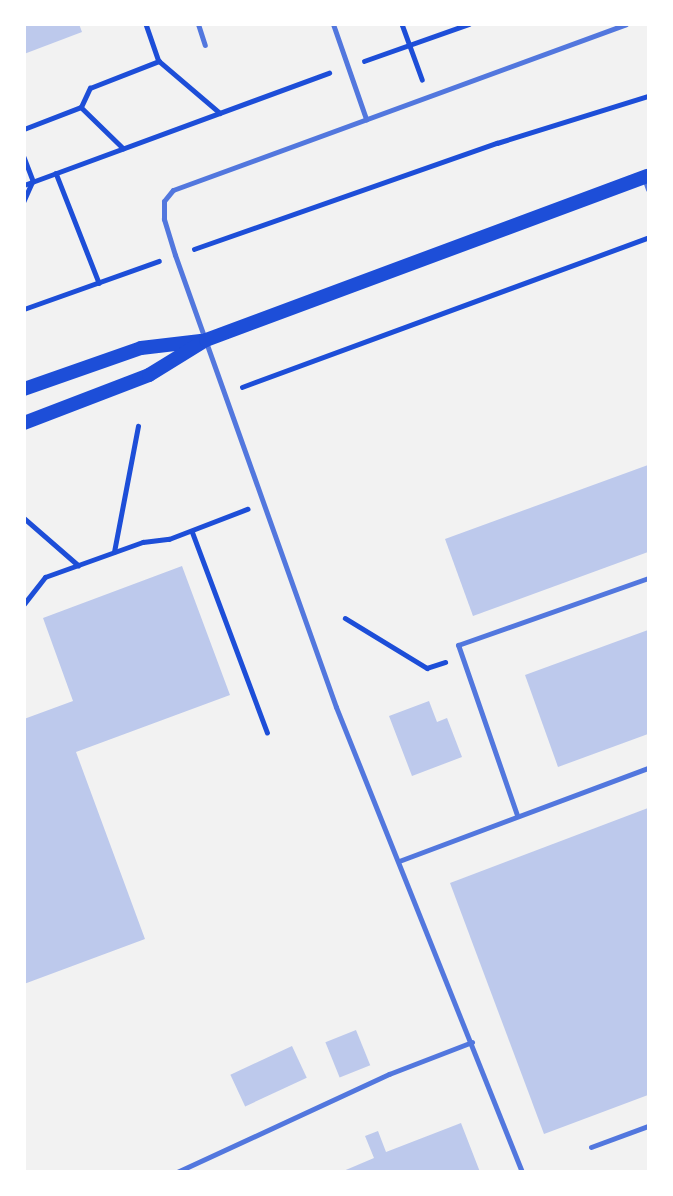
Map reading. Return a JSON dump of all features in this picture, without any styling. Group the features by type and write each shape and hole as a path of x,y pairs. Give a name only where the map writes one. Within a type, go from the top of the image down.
{"main road":[{"path":"24,423 149,375 206,340 647,181"},
{"path":"24,389 141,348 206,340"}],"lane":[{"path":"198,24 205,45"},
{"path":"333,24 366,119"},
{"path":"522,1171 336,707 175,255 163,219 164,201 173,190 626,24"},
{"path":"517,815 458,645 649,578"},
{"path":"399,861 649,768"},
{"path":"177,1171 389,1074 472,1042"},
{"path":"592,1147 649,1126"}],"path":[{"path":"146,24 159,61 220,113"},
{"path":"402,24 428,97"},
{"path":"24,185 469,24"},
{"path":"24,129 81,107 90,88 159,61"},
{"path":"24,309 497,143 649,96"},
{"path":"81,107 124,148"},
{"path":"24,157 33,181 24,201"},
{"path":"56,173 99,283"},
{"path":"226,393 649,238"},
{"path":"114,552 138,426"},
{"path":"24,604 45,577 114,552 192,531 250,508"},
{"path":"24,518 78,565"},
{"path":"192,531 267,732"},
{"path":"345,618 427,668"}],"building":[{"path":"24,24 79,24 82,32 24,54"},
{"path":"648,465 648,552 473,616 445,539"},
{"path":"182,566 230,695 76,752 145,939 24,984 24,719 73,701 43,618"},
{"path":"648,630 648,734 558,767 525,675"},
{"path":"429,701 437,722 447,718 462,757 412,776 389,716"},
{"path":"648,808 648,1095 544,1134 450,883"},
{"path":"356,1030 370,1065 340,1078 325,1042"},
{"path":"292,1046 307,1078 245,1106 230,1075"},
{"path":"461,1123 480,1172 341,1172 374,1158 365,1136 378,1131 386,1152"}]}
